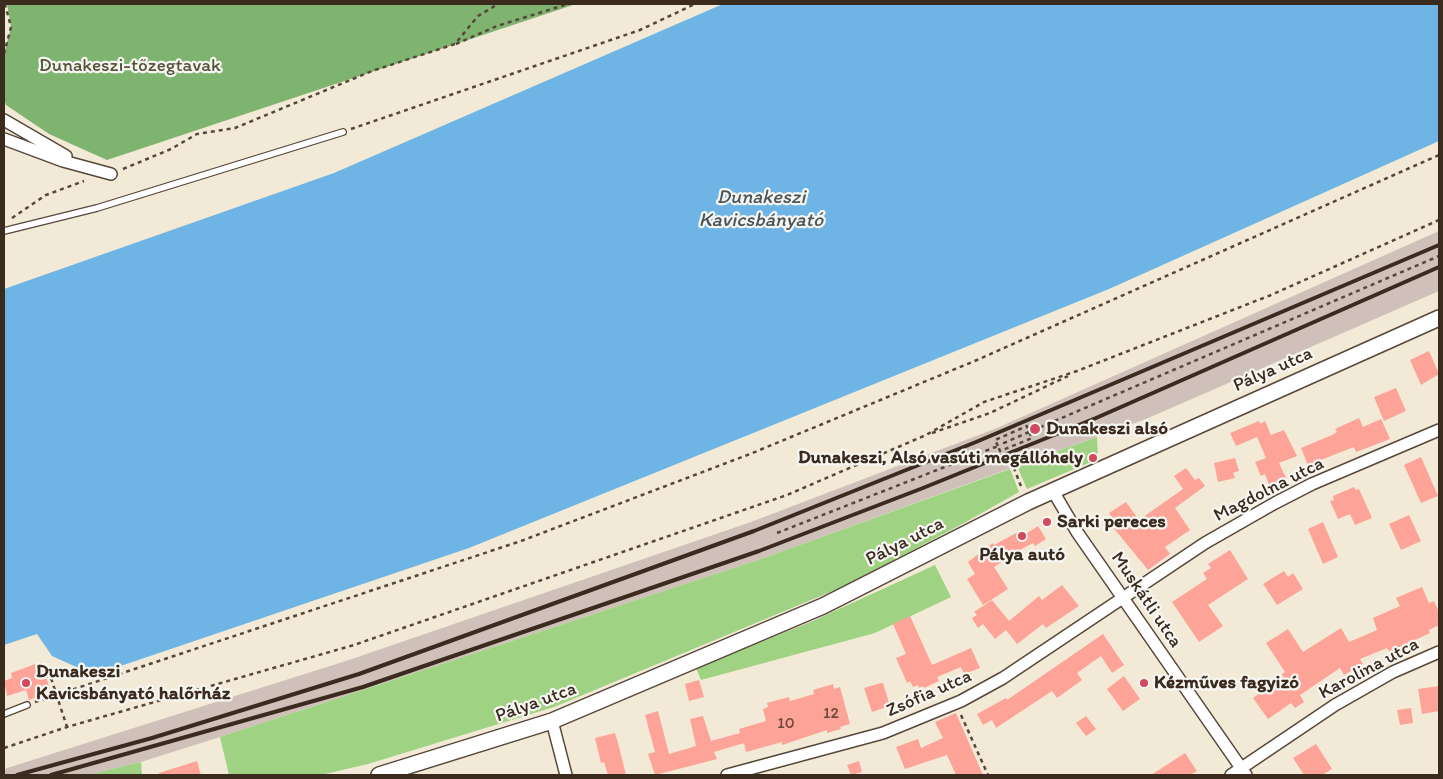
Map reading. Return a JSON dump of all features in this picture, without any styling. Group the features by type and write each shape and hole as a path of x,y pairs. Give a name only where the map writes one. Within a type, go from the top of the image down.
{"street":[{"path":"4,120 87,167"},
{"path":"4,139 63,161 111,174"},
{"name":"Pálya utca","path":"378,775 552,721 822,606 1053,491 1439,318"},
{"name":"Magdolna utca","path":"1124,598 1205,543 1275,503 1439,430"},
{"name":"Muskátli utca","path":"1053,491 1078,532 1244,772"},
{"name":"Zsófia utca","path":"727,775 883,733 955,703 1003,678 1124,598"},
{"name":"Karolina utca","path":"1232,775 1244,772 1335,705 1393,672 1439,652"},
{"path":"552,721 566,775"}],"lane":[{"path":"4,232 97,208 343,132"},
{"path":"4,714 27,705"}],"path":[{"path":"4,54 12,27 5,4"},
{"path":"455,44 478,16 498,4"},
{"path":"11,218 46,195 111,174 171,149 197,134 235,128 372,71 455,44 497,26 568,4"},
{"path":"343,132 640,30 696,4"},
{"path":"27,705 520,541 750,454 977,360 1439,155"},
{"path":"926,435 984,402 1077,371 1271,295 1439,220"},
{"path":"1005,446 1004,443 1029,432 1439,256"},
{"path":"4,748 67,726 354,644 787,495 926,435 990,413 1077,371"},
{"path":"1027,426 1032,438 1000,451 998,446 995,440 1027,426"},
{"path":"777,533 998,446"},
{"path":"1011,460 1020,482"},
{"path":"46,677 50,675 67,726"},
{"path":"955,703 988,775"}],"shaded area":[{"path":"1439,231 1439,291 1146,419 761,559 141,762 87,775 4,775 4,769 349,660 751,522 997,428"}],"green space":[{"name":"Dunakeszi-tőzegtavak","path":"7,4 576,4 107,160 49,134 6,105 4,99 4,54 11,27"},
{"path":"1097,437 1098,459 1027,489 1017,466"},
{"path":"1010,469 1019,492 847,585 554,707 368,764 321,775 229,775 220,737 761,559"},
{"path":"935,565 951,597 875,633 701,680 696,668 813,621"},
{"path":"141,762 142,775 87,775"}],"water":[{"name":"Dunakeszi Kavicsbányató","path":"723,4 1439,4 1439,141 1109,289 469,548 94,675 52,656 37,634 4,645 4,289 334,173"}],"building":[{"path":"1429,351 1439,374 1421,385 1410,360"},
{"path":"1396,388 1406,411 1384,421 1374,397"},
{"path":"1359,418 1363,427 1381,419 1390,439 1356,452 1354,447 1308,465 1301,448 1332,435 1337,432 1335,429"},
{"path":"1259,421 1260,424 1265,421 1271,435 1284,430 1297,456 1279,463 1286,478 1269,485 1265,474 1261,476 1255,462 1266,458 1257,437 1236,446 1230,433"},
{"path":"1421,457 1438,496 1421,503 1404,465"},
{"path":"1235,458 1239,471 1233,473 1235,478 1218,482 1214,463"},
{"path":"1186,468 1195,480 1199,478 1205,486 1175,508 1190,530 1165,547 1170,554 1148,570 1112,526 1116,523 1109,513 1126,502 1139,520 1183,489 1174,476"},
{"path":"1354,487 1356,490 1359,489 1372,518 1355,525 1350,514 1338,519 1330,501 1334,500 1333,496"},
{"path":"1409,515 1421,541 1401,550 1389,524"},
{"path":"1323,522 1338,557 1323,564 1308,529"},
{"path":"1038,526 1046,539 1035,546 1033,543 1018,551 994,567 1008,589 983,605 967,579 975,574 968,562 993,543 994,545 1018,532 1021,537"},
{"path":"1230,550 1248,579 1208,605 1223,626 1199,642 1172,602 1207,579 1203,573 1211,568 1208,564"},
{"path":"1284,571 1288,577 1293,573 1303,589 1277,605 1263,584"},
{"path":"1062,585 1079,606 1046,628 1043,624 1017,644 1006,630 995,639 983,624 978,628 972,618 977,615 974,612 992,600 1009,621 1039,596 1042,600"},
{"path":"1422,587 1429,603 1434,601 1439,612 1439,625 1429,630 1430,633 1389,651 1387,648 1360,659 1363,664 1344,675 1340,668 1300,695 1304,702 1295,708 1291,703 1268,719 1253,698 1283,677 1282,674 1285,672 1266,643 1288,629 1303,652 1341,628 1349,642 1377,630 1373,618 1400,606 1396,598"},
{"path":"910,616 932,665 971,648 980,668 964,674 961,667 937,677 939,681 924,688 923,686 919,688 918,685 913,687 910,681 907,683 896,658 906,654 893,624"},
{"path":"1103,634 1124,665 1112,673 1101,656 1077,673 1082,680 1057,698 1052,691 996,728 992,720 983,725 977,714 1006,698 1007,700"},
{"name":"Dunakeszi Kavicsbányató halőrház","path":"41,662 51,692 29,700 26,690 7,696 4,681 12,678 11,673"},
{"path":"1124,676 1140,699 1123,711 1107,689"},
{"path":"699,680 704,697 689,701 685,684"},
{"path":"883,683 890,706 872,712 864,688"},
{"path":"833,684 834,689 840,687 850,724 840,727 841,729 827,733 827,730 782,745 782,742 746,752 744,743 714,752 717,759 655,775 648,754 655,752 645,715 658,711 669,754 696,746 690,719 703,716 711,741 740,733 739,729 766,721 763,709 768,707 767,703 789,697 790,701 814,694 813,690"},
{"path":"1439,686 1439,711 1422,714 1418,689"},
{"path":"1411,708 1413,723 1400,725 1397,710"},
{"path":"956,713 983,775 956,775 947,755 905,769 896,747 918,739 921,748 943,738 935,722"},
{"path":"1086,716 1096,729 1086,736 1076,723"},
{"path":"615,733 626,775 608,775 604,762 601,763 595,738"},
{"path":"1316,744 1332,769 1322,775 1304,775 1293,758"},
{"path":"1185,753 1197,771 1190,775 1151,775"},
{"path":"197,761 201,775 159,775 159,773"},
{"path":"859,761 862,772 851,775 847,765"}],"railway":[{"path":"17,775 152,738 359,674 754,531 976,442 1439,245"},
{"path":"51,775 363,687 759,551 923,488 1096,418 1439,267"}],"place":[{"name":"Dunakeszi alsó","path":"1035,429"},
{"name":"Dunakeszi, Alsó vasúti megállóhely","path":"1093,458"},
{"name":"Sarki pereces","path":"1047,522"},
{"name":"Pálya autó","path":"1022,536"},
{"name":"Dunakeszi Kavicsbányató halőrház","path":"26,683"},
{"name":"Kézműves fagyizó","path":"1144,683"}]}
